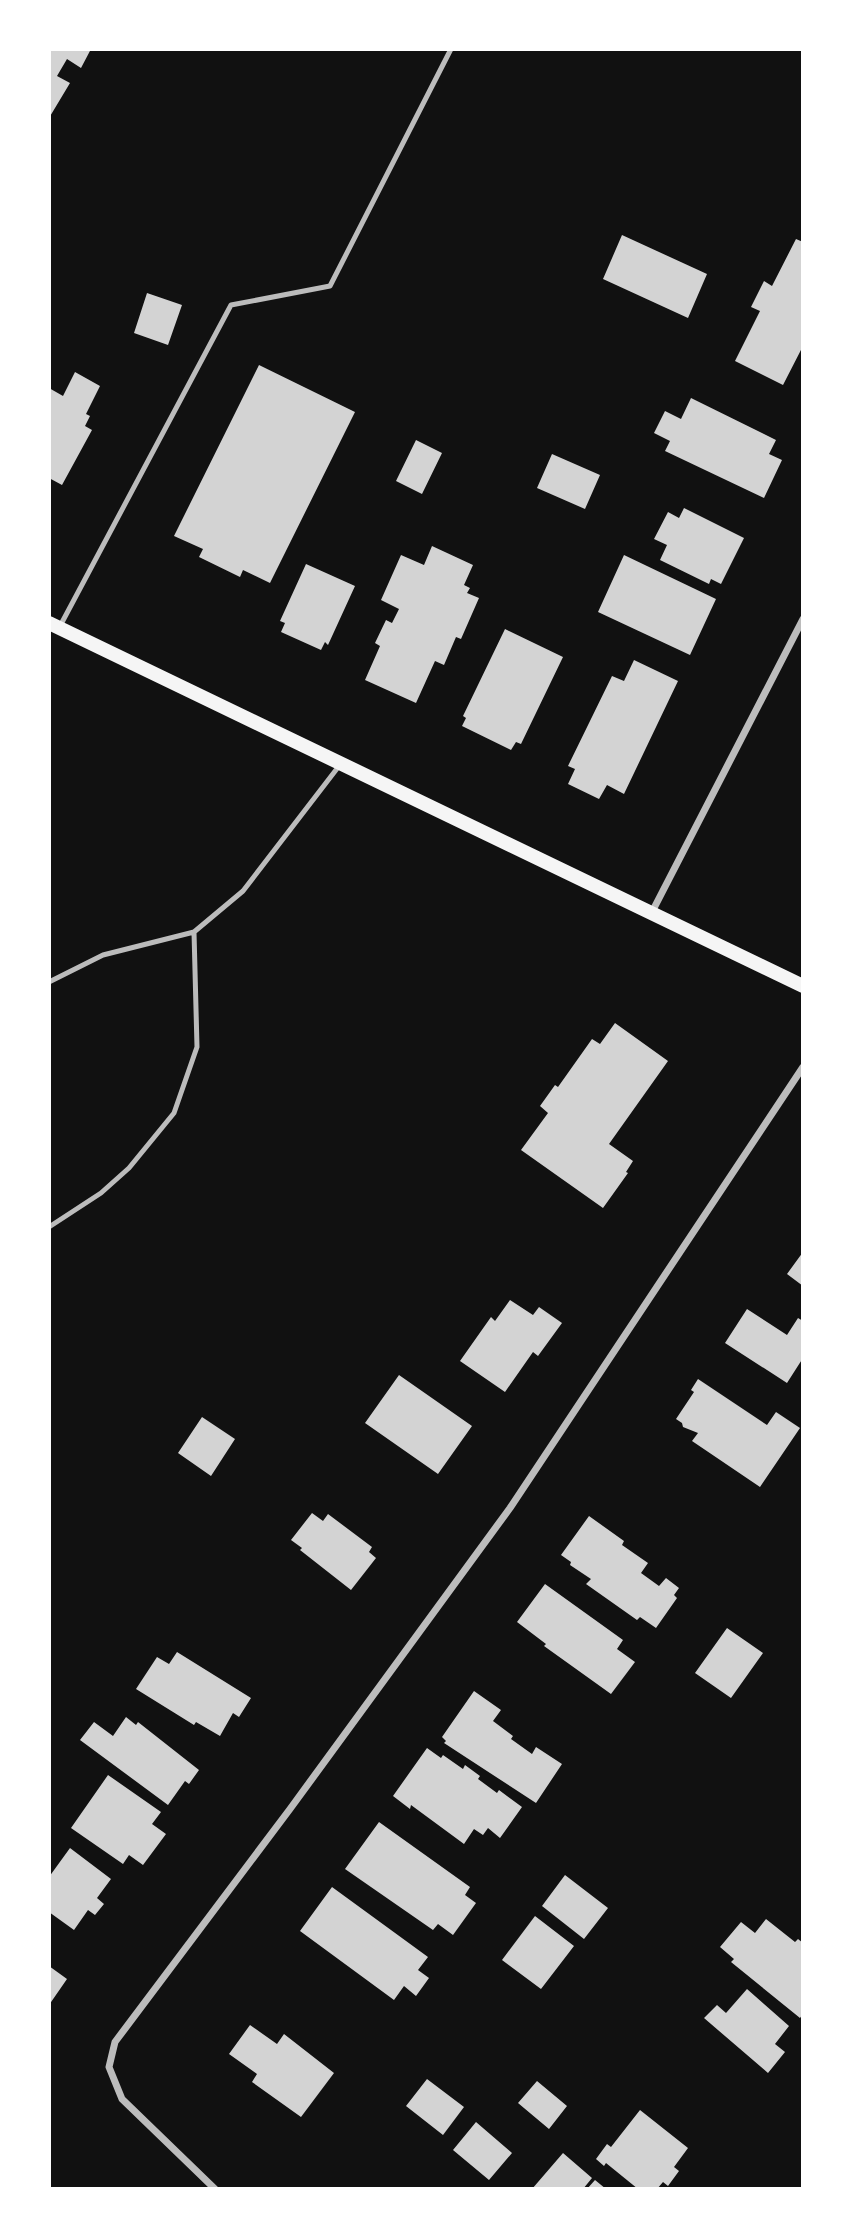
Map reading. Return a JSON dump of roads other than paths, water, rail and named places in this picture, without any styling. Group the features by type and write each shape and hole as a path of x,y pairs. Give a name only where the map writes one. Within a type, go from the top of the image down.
{"main road":[{"path":"54,625 803,986"}],"street":[{"path":"652,912 803,619"},
{"path":"215,2189 122,2099 109,2067 115,2042 290,1809 509,1508 803,1068"}],"lane":[{"path":"54,625 232,305 330,286 451,49"},
{"path":"49,982 103,955 194,932 243,891 341,763"},
{"path":"49,1227 101,1193 129,1168 174,1113 197,1047 194,932"}]}
